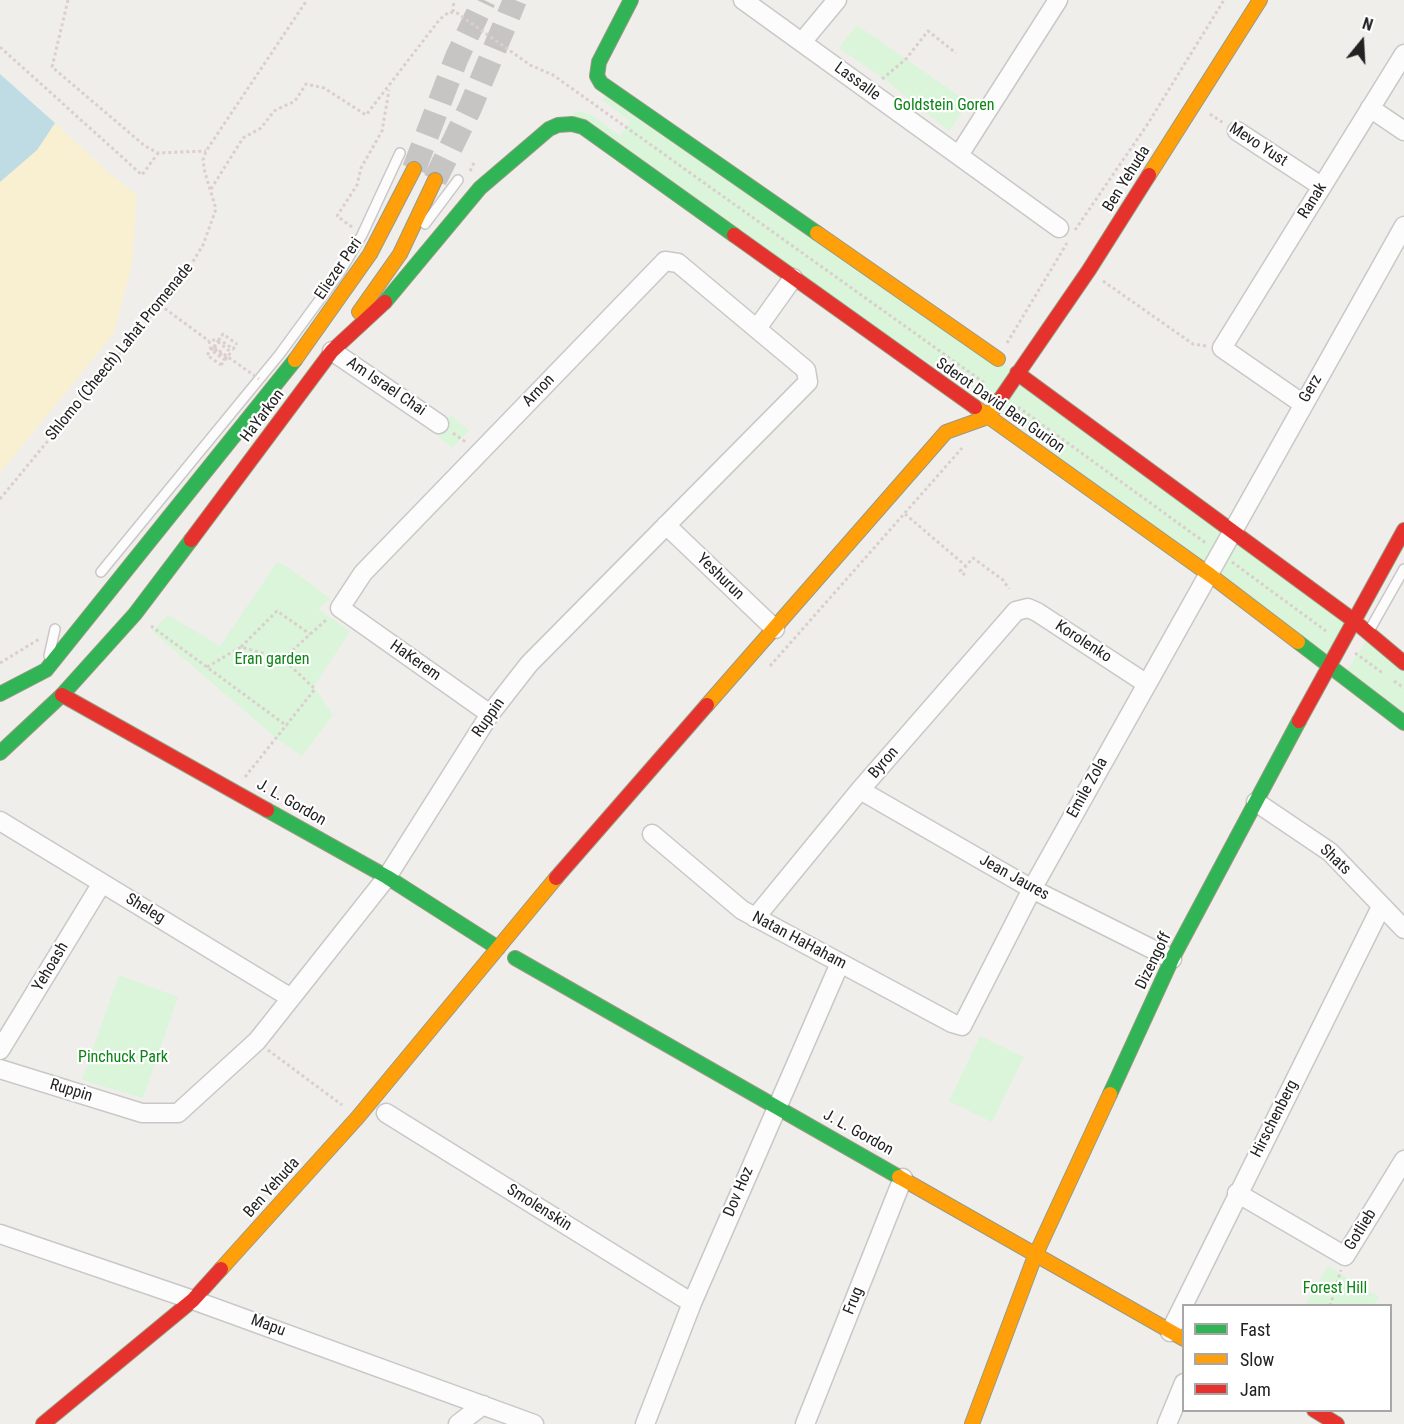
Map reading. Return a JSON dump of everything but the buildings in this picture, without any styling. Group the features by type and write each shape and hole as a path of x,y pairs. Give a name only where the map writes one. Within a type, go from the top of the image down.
{"street":[{"path":"631,0 599,62 597,76 609,90 998,359"},
{"name":"Lassalle","path":"743,0 1059,228"},
{"path":"802,42 837,0"},
{"path":"958,155 1058,0"},
{"name":"Ben Yehuda","path":"43,1424 193,1300 358,1118 498,948 946,432 988,417 1089,270 1260,0"},
{"name":"Ranak","path":"1222,348 1404,54"},
{"path":"1370,108 1404,131"},
{"name":"Sderot David Ben Gurion","path":"572,124 583,127 960,398 1210,574 1404,723"},
{"name":"HaYarkon","path":"0,753 62,695 135,614 332,351 389,298 480,188 549,129 558,125 572,124"},
{"name":"Mevo Yust","path":"1237,131 1321,186"},
{"name":"Eliezer Peri","path":"280,381 370,255 414,169"},
{"path":"332,351 400,254 435,180"},
{"name":"Gerz","path":"1220,553 1404,226"},
{"name":"Arnon","path":"340,608 363,573 665,261 678,263 758,327"},
{"path":"758,327 794,278"},
{"name":"Ruppin","path":"0,1069 143,1105 158,1115 178,1113 257,1041 387,877 490,714 529,663 808,382 807,370 758,327"},
{"path":"1222,348 1303,404"},
{"name":"Am Israel Chai","path":"332,351 377,386 439,424"},
{"name":"Sderot David Ben Gurion","path":"1017,373 1230,532 1353,620 1404,663"},
{"name":"HaYarkon","path":"46,670 280,381"},
{"name":"Yeshurun","path":"666,525 775,629"},
{"name":"Dizengoff","path":"972,1424 1035,1256 1172,959 1353,620 1404,530"},
{"name":"Emile Zola","path":"962,1026 1032,889 1220,553"},
{"name":"HaKerem","path":"340,608 490,714"},
{"name":"Korolenko","path":"1016,611 1028,608 1037,612 1147,684"},
{"name":"Byron","path":"755,918 860,790 1016,611"},
{"path":"0,694 46,670"},
{"name":"J. L. Gordon","path":"62,695 387,877 498,948"},
{"name":"Jean Jaures","path":"860,790 1032,889 1172,959"},
{"name":"Shats","path":"1256,802 1330,852 1404,929"},
{"name":"Sheleg","path":"0,821 291,998"},
{"name":"Natan HaHaham","path":"652,834 742,910 952,1023 962,1026"},
{"name":"Yehoash","path":"0,1050 102,883"},
{"name":"Hirschenberg","path":"1190,1304 1238,1193 1381,907"},
{"name":"J. L. Gordon","path":"515,958 1177,1335"},
{"name":"Dov Hoz","path":"645,1424 692,1303 840,963"},
{"name":"Smolenskin","path":"386,1113 692,1303"},
{"name":"Gotlieb","path":"1238,1193 1345,1256 1404,1160"},
{"name":"Frug","path":"805,1424 903,1178"},
{"name":"Mapu","path":"0,1234 193,1300 534,1424"},
{"path":"1167,1424 1182,1388"},
{"path":"458,1424 483,1405"},
{"path":"1317,1412 1337,1424"}],"lane":[{"path":"101,572 267,369 340,272 362,234 400,153"},
{"path":"400,254 458,180"},
{"path":"267,369 280,381"},
{"path":"1368,633 1404,569"},
{"path":"46,670 55,629"}],"path":[{"path":"68,0 52,67 145,146 158,153 206,151 219,127 307,0"},
{"path":"453,12 454,0"},
{"path":"960,398 998,359 1071,237 1147,125 1224,0"},
{"path":"453,12 467,18 530,65 553,75 580,96"},
{"path":"211,189 243,138 261,128 274,111 295,101 306,84 324,88 366,115 440,19 453,12"},
{"path":"870,92 906,59 928,31 956,53"},
{"path":"0,47 142,175 158,153"},
{"path":"362,234 337,216 357,185 361,168 382,131 389,88"},
{"name":"Mevo Yust","path":"1194,104 1237,131"},
{"name":"Shlomo (Cheech) Lahat Promenade","path":"0,499 160,304 203,245 216,209 205,173 203,160 206,151"},
{"path":"469,170 474,163"},
{"path":"700,211 727,173"},
{"path":"1089,270 1193,344 1222,348"},
{"path":"160,304 209,341 211,350 225,360 221,365 207,355 213,348 223,334 237,344 233,350 219,339 209,341"},
{"path":"213,348 227,358 231,352 218,342 214,347 223,354 232,360 241,367 259,379"},
{"path":"439,424 479,452"},
{"path":"905,514 966,566"},
{"path":"965,574 960,571 973,558 1003,580 1009,589"},
{"path":"283,659 340,608"},
{"path":"206,668 241,647 277,611 310,634"},
{"path":"135,614 288,726"},
{"path":"0,663 55,629"},
{"path":"235,790 288,726 315,689 283,659 241,647"},
{"path":"257,1041 358,1118"},
{"path":"1330,1304 1345,1256"}],"sand":[{"path":"55,123 110,174 137,195 132,264 114,333 0,473 0,182 37,150"}],"green space":[{"name":"Goldstein Goren","path":"857,25 969,103 949,131 883,78 839,48"},
{"path":"609,90 1017,373 1350,618 1326,663 992,405 572,124 574,111 582,112 592,115 620,136 630,121 602,100"},
{"path":"451,415 469,431 452,448 434,433"},
{"name":"Eran garden","path":"277,562 331,599 318,609 350,631 314,687 333,715 302,756 277,739 152,631 168,615 220,646"},
{"path":"1370,635 1404,664 1404,723 1343,676"},
{"name":"Pinchuck Park","path":"119,975 178,997 143,1098 82,1080"},
{"path":"980,1036 1024,1057 992,1122 949,1101"},
{"name":"Forest Hill","path":"1328,1266 1379,1297 1375,1304 1306,1304"}],"water":[{"path":"0,74 55,123 37,150 0,182"}],"tunnel":[{"path":"414,169 457,57 484,0"},
{"path":"435,180 470,108 515,0"}],"traffic: fast":[{"path":"631,0 599,62 597,76 601,83 817,233"},
{"path":"385,302 480,188 549,129 558,125 572,124 583,127 734,235"},
{"path":"0,694 46,670 295,360"},
{"path":"0,753 62,695 135,614 191,540"},
{"path":"1298,642 1404,723"},
{"path":"1110,1094 1172,959 1299,721"},
{"path":"267,810 387,877 498,948"},
{"path":"515,958 899,1177"}],"traffic: slow":[{"path":"1149,175 1260,0"},
{"path":"295,360 370,254 414,169"},
{"path":"359,312 400,254 435,180"},
{"path":"817,233 998,359"},
{"path":"707,705 946,432 988,417 1001,398"},
{"path":"975,407 1210,575 1298,642"},
{"path":"221,1269 358,1117 556,878"},
{"path":"972,1424 1035,1256 1110,1094"},
{"path":"899,1177 1182,1338"}],"traffic: jam":[{"path":"1001,398 1089,270 1149,175"},
{"path":"734,235 975,407"},
{"path":"191,540 332,351 385,302"},
{"path":"1017,373 1353,620 1404,663"},
{"path":"1299,721 1404,530"},
{"path":"62,695 267,810"},
{"path":"556,878 707,705"},
{"path":"43,1424 193,1300 221,1269"},
{"path":"1317,1412 1337,1424"}]}
